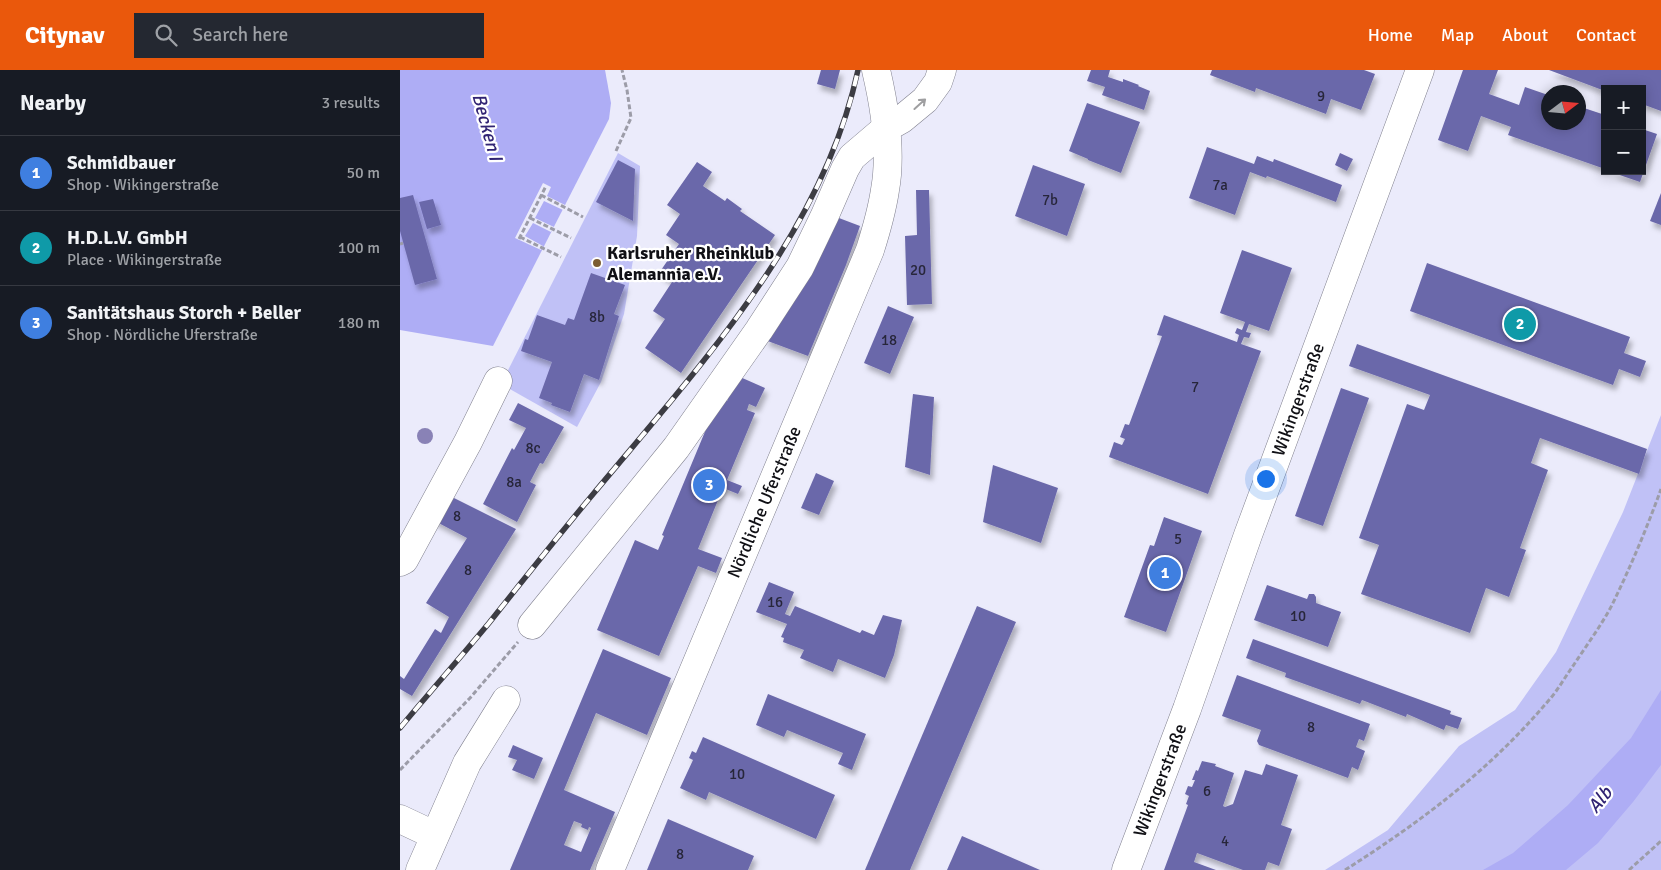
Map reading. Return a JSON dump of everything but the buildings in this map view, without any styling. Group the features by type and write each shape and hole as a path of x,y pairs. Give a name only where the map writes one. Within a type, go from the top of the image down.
{"street":[{"name":"Nördliche Uferstraße","path":"610,870 870,250 886,190 888,149 876,70"},
{"path":"532,625 676,448 759,330 800,266 852,157 886,128 924,100 938,82 942,70"},
{"name":"Wikingerstraße","path":"1126,870 1187,709 1252,526 1420,70"},
{"path":"402,561 468,442 498,381"},
{"path":"420,870 467,763 506,700"},
{"path":"400,819 434,835"}],"path":[{"path":"616,151 631,118 622,70"},
{"path":"546,186 520,238 561,257"},
{"path":"541,195 583,216"},
{"path":"530,218 571,238"},
{"path":"1346,870 1400,835 1449,798 1493,760 1550,699 1584,650 1611,606 1651,518 1661,489"},
{"path":"400,770 470,698 532,625"},
{"path":"1629,870 1661,841"}],"shaded area":[{"name":"Karlsruher Rheinklub Alemannia e.V.","path":"618,153 640,166 637,236 624,314 601,382 577,427 501,384"},
{"path":"1661,415 1661,870 1325,870 1388,830 1459,746 1515,710 1556,652 1623,512"}],"water":[{"name":"Becken I","path":"400,70 605,70 611,103 609,119 493,346 400,330"},
{"name":"Alb","path":"1661,690 1661,765 1598,843 1566,870 1483,870 1513,853 1568,805 1631,738"}],"pier":[{"path":"543,183 551,187 547,196 565,205 563,210 544,201 535,218 554,227 551,232 533,223 525,236 543,246 541,250 515,238"}],"railway":[{"path":"400,728 489,623 567,525 674,397 752,296 787,243 817,188 841,130 858,70"}],"place":[{"name":"Karlsruher Rheinklub Alemannia e.V.","path":"597,263"},
{"name":"H.D.L.V. GmbH","path":"1520,324"},
{"name":"Sanitätshaus Storch + Beller","path":"709,485"},
{"name":"Schmidbauer","path":"1165,573"}]}
